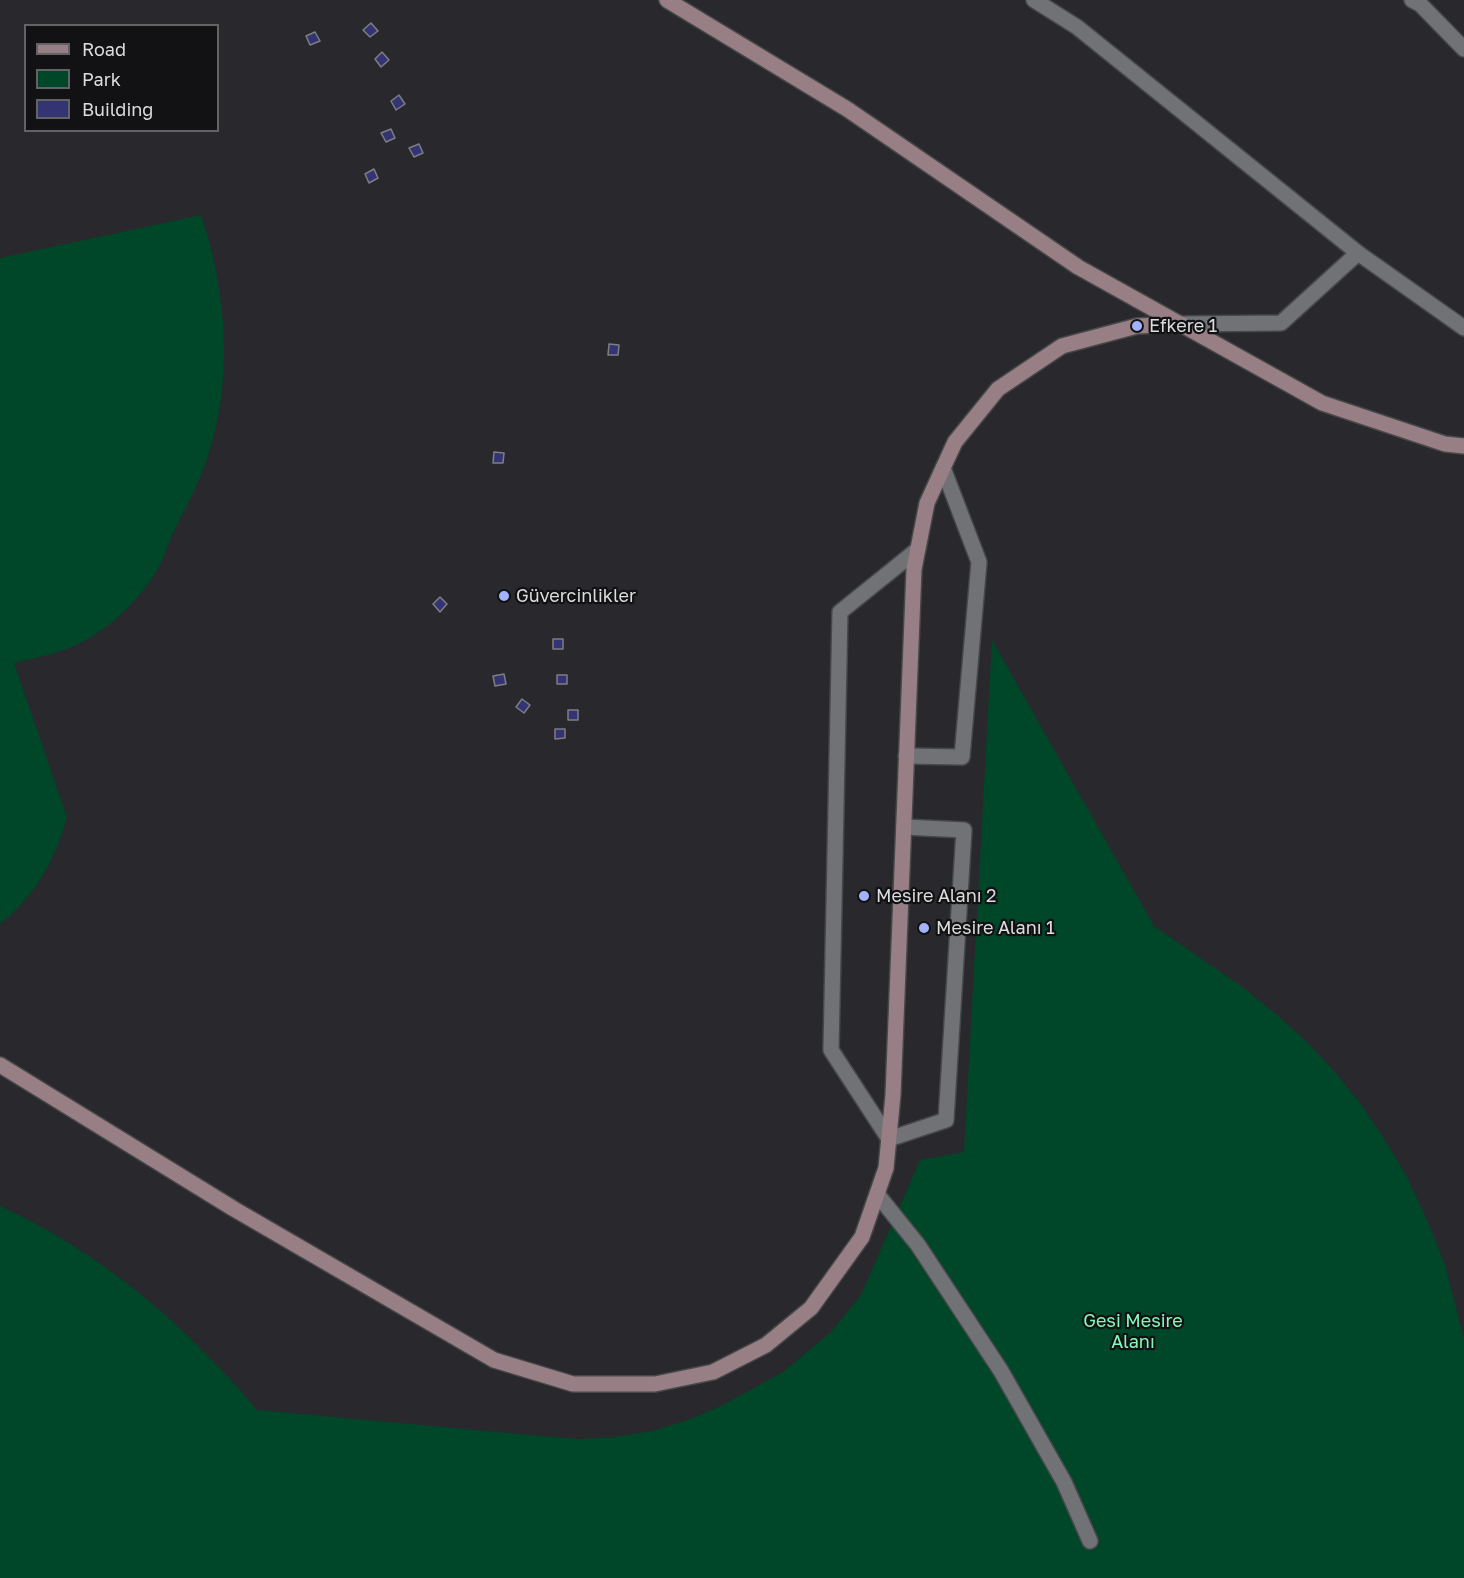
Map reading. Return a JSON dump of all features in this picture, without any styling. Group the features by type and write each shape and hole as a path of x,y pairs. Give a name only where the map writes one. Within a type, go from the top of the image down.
{"street":[{"path":"667,0 847,109 1078,267 1322,403 1445,444 1464,446"},
{"path":"1034,0 1077,27 1358,253 1461,322"},
{"path":"1412,0 1420,4 1464,49"},
{"path":"0,1065 234,1209 494,1360 573,1384 655,1384 713,1372 766,1345 812,1308 862,1237 886,1168 893,1095 914,569 927,503 956,442 998,389 1062,346 1137,326 1281,322 1358,253"},
{"path":"906,756 962,757 979,562 943,468"},
{"path":"889,1138 831,1050 840,612 918,550"},
{"path":"889,1138 946,1120 964,830 904,827"},
{"path":"877,1194 918,1245 1000,1371 1064,1482 1090,1540"}],"green space":[{"path":"201,215 217,277 224,340 224,371 214,434 194,492 172,535 162,561 147,585 129,607 96,634 76,645 59,652 14,663 67,817 57,848 34,889 0,924 0,258"},
{"name":"Gesi Mesire Alanı","path":"992,640 1154,926 1245,989 1307,1042 1360,1103 1407,1177 1445,1265 1464,1339 1464,1578 0,1578 0,1206 73,1246 140,1294 201,1349 257,1410 579,1439 616,1437 652,1431 688,1420 721,1406 783,1372 831,1332 861,1295 920,1160 964,1152"}],"building":[{"path":"371,23 378,31 370,37 363,30"},
{"path":"315,32 320,41 310,45 306,36"},
{"path":"382,52 389,60 381,67 375,59"},
{"path":"399,95 405,104 396,110 391,101"},
{"path":"391,129 395,138 386,142 381,133"},
{"path":"419,144 423,153 414,157 409,148"},
{"path":"374,169 378,178 369,183 365,174"},
{"path":"609,344 619,345 618,355 608,355"},
{"path":"494,452 504,453 503,463 493,463"},
{"path":"440,597 447,604 440,612 433,604"},
{"path":"553,639 563,639 563,649 553,649"},
{"path":"504,674 506,684 495,686 493,676"},
{"path":"557,675 567,675 567,684 557,684"},
{"path":"522,699 530,705 524,713 516,707"},
{"path":"568,710 578,710 578,720 568,720"},
{"path":"555,729 565,729 565,738 555,739"}],"place":[{"name":"Efkere 1","path":"1137,326"},
{"name":"Güvercinlikler","path":"504,596"},
{"name":"Mesire Alanı 2","path":"864,896"},
{"name":"Mesire Alanı 1","path":"924,928"}]}
